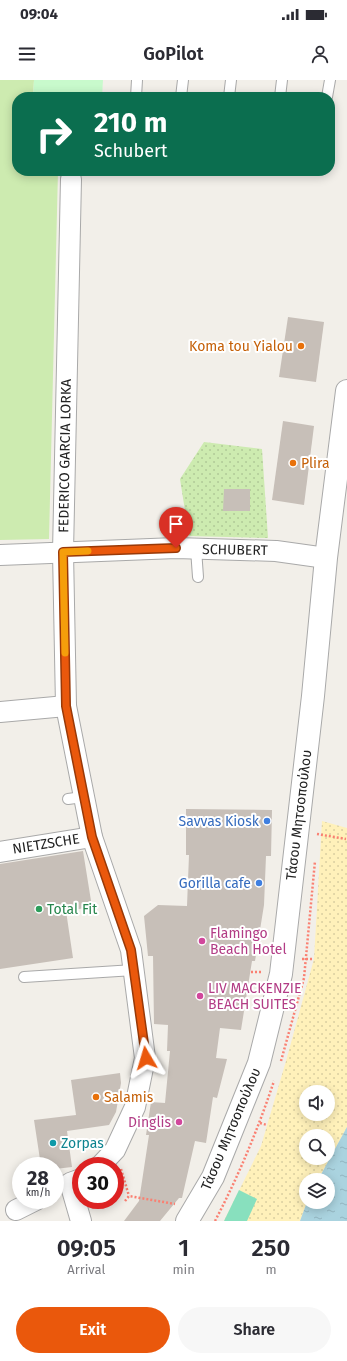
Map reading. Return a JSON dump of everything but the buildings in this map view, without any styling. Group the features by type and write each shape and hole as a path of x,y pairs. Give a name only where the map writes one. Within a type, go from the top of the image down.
{"street":[{"name":"FEDERICO GARCIA LORKA","path":"71,179 63,552 68,753 75,798 92,837 131,950 146,1058 135,1107 115,1150 108,1157"},
{"name":"Τάσου Μητσοπούλου","path":"191,1214 213,1177 259,1063 281,974 313,696 326,558 347,391"},
{"name":"SCHUBERT","path":"0,555 196,549 276,551 326,558"},
{"path":"0,712 66,706"},
{"name":"NIETZSCHE","path":"0,852 92,837"},
{"path":"69,1184 81,1221"}],"lane":[{"path":"136,92 137,80"},
{"path":"182,92 183,80"},
{"path":"230,92 231,80"},
{"path":"281,92 282,80"},
{"path":"327,92 330,80"},
{"path":"196,549 198,577"},
{"path":"24,977 134,970"}],"path":[{"path":"317,834 346,839"},
{"path":"302,959 314,959"},
{"path":"260,1123 267,1125"},
{"path":"115,1150 129,1196"},
{"path":"129,1196 191,1214"},
{"path":"125,1201 129,1196"}],"green space":[{"path":"0,80 34,80 33,92 12,92 12,176 58,176 49,539 0,540"},
{"path":"34,80 103,80 102,92 33,92"},
{"path":"204,442 262,449 268,538 189,536 180,479","holes":["224,489 250,489 249,511 224,511"]},
{"path":"239,1190 257,1199 247,1221 224,1221"}],"sand":[{"path":"322,821 347,828 347,1127 335,1149 335,1129 299,1129 299,1165 326,1165 322,1173 299,1173 299,1209 304,1209 300,1221 224,1221 261,1146 314,959"}],"water":[{"path":"347,1127 347,1221 300,1221 304,1209 335,1209 335,1173 322,1173 326,1165 335,1165 335,1149"}],"slow traffic":[{"path":"65,653 63,552 88,551"}],"place":[{"name":"Koma tou Yialou","path":"301,346"},
{"name":"Plira","path":"293,463"},
{"name":"Savvas Kiosk","path":"267,821"},
{"name":"Gorilla cafe","path":"259,883"},
{"name":"Total Fit","path":"39,909"},
{"name":"Flamingo Beach Hotel","path":"202,941"},
{"name":"LIV MACKENZIE BEACH SUITES","path":"200,996"},
{"name":"Salamis","path":"96,1097"},
{"name":"Dinglis","path":"179,1122"},
{"name":"Zorpas","path":"53,1143"}],"route":[{"path":"146,1058 131,950 92,837 79,778 66,706 63,552 176,548"}]}
